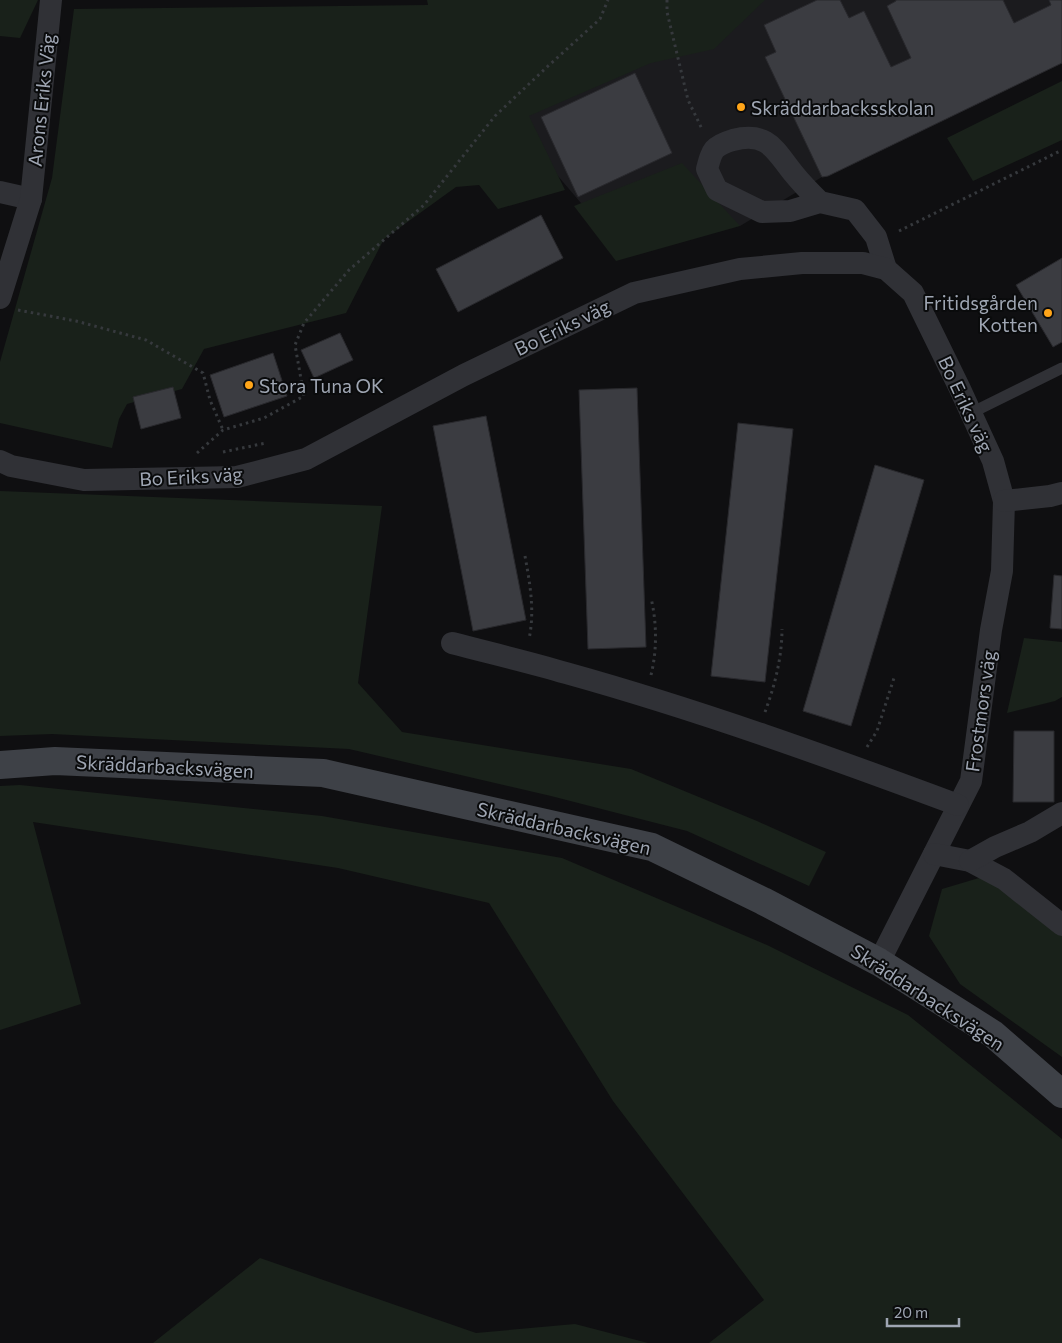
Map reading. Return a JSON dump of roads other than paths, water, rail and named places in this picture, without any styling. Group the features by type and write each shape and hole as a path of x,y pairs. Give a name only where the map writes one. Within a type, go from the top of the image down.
{"street":[{"name":"Arons Eriks Väg","path":"5,303 31,199 51,0"},
{"path":"820,202 794,175 776,150 758,138 740,138 724,142 712,150 707,168 718,190 762,212 790,211 820,202 855,210 876,237 886,269"},
{"path":"0,192 31,199"},
{"name":"Bo Eriks väg","path":"0,461 11,466 84,480 237,477 306,459 464,375 634,293 740,269 802,263 863,263 886,269 913,293 993,461 1004,501"},
{"path":"1004,501 1062,493"},
{"name":"Frostmors väg","path":"879,962 970,781 991,630 1002,571 1004,501"},
{"path":"452,643 567,673 646,698 854,767 958,805"},
{"name":"Skräddarbacksvägen","path":"0,765 55,761 323,773 652,847 763,901 879,962 992,1034 1062,1094"},
{"path":"970,861 995,847 1030,832 1062,813"},
{"path":"934,854 970,861 1004,879 1062,924"}],"lane":[{"path":"971,413 1062,368"}],"place":[{"name":"Skräddarbacksskolan","path":"741,107"},
{"name":"Fritidsgården Kotten","path":"1048,313"},
{"name":"Stora Tuna OK","path":"249,385"}]}
